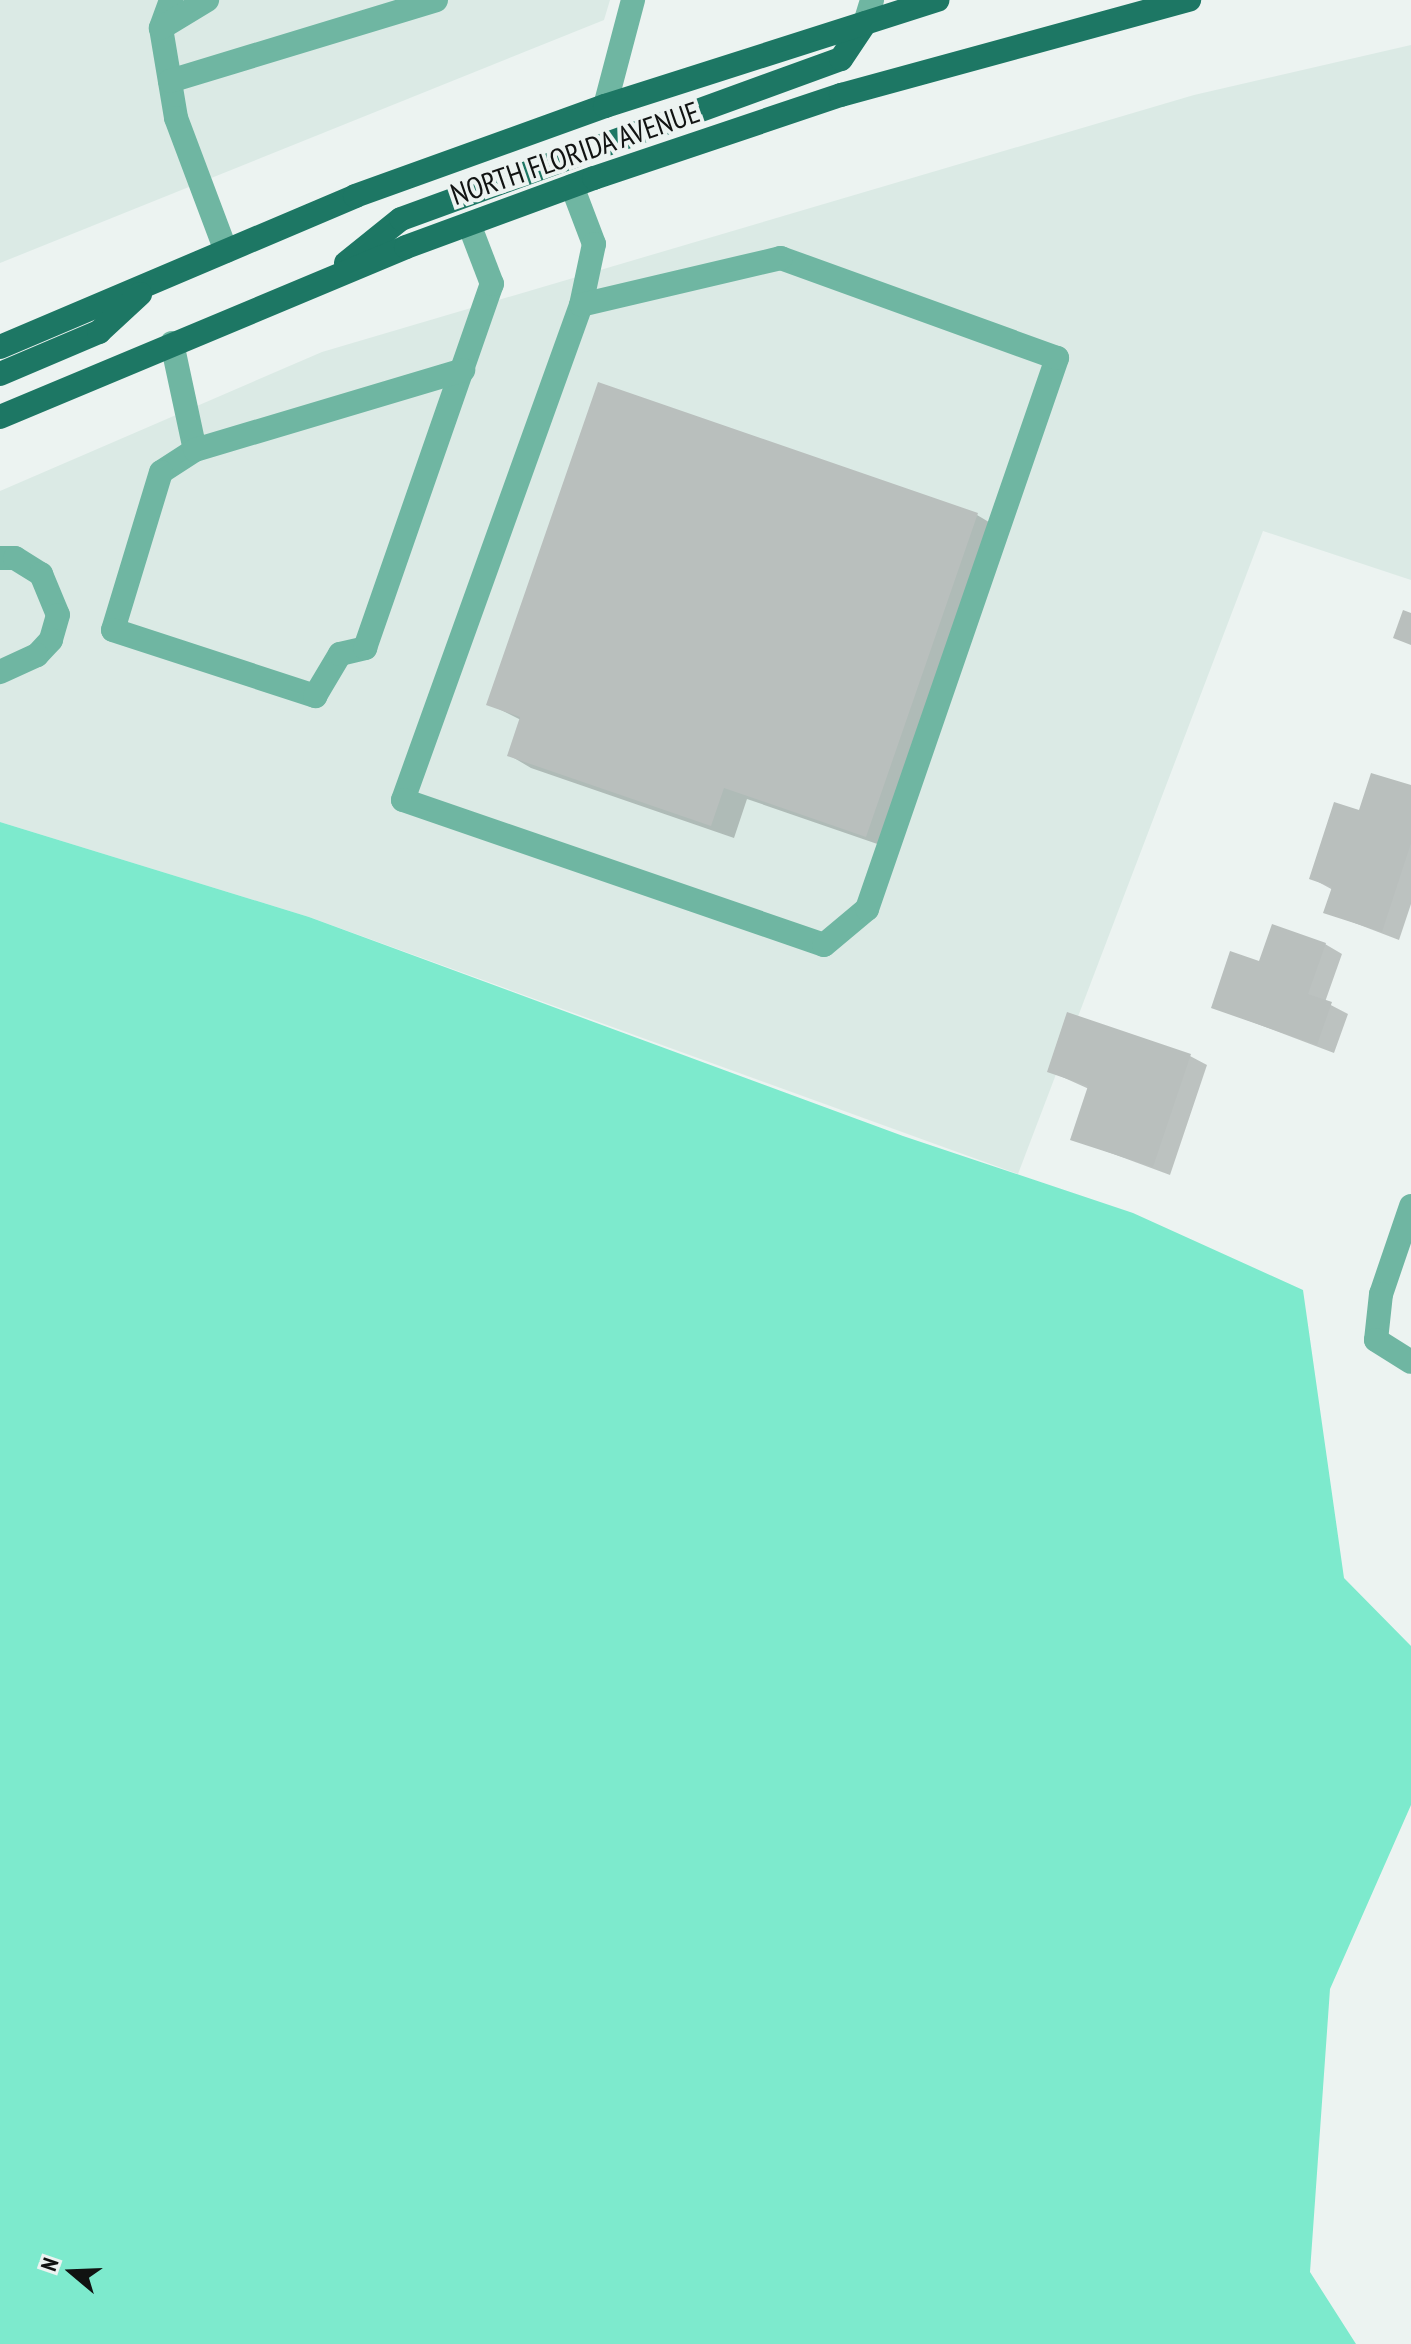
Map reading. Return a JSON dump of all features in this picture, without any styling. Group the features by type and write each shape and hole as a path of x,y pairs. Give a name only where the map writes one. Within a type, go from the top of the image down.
{"main road":[{"name":"NORTH FLORIDA AVENUE","path":"0,347 355,196 869,11 937,0"},
{"name":"NORTH FLORIDA AVENUE","path":"0,417 322,282 572,186 841,95 1189,0"},
{"path":"322,282 401,219 841,59 869,11"},
{"path":"0,374 99,332 154,282"}],"street":[{"path":"171,0 161,28 176,118 226,251"},
{"path":"161,28 207,0"},
{"path":"170,81 436,0"},
{"path":"605,106 633,0"},
{"path":"572,186 594,244 581,305 403,800 824,945 867,909 1057,358 781,258 581,305"},
{"path":"463,370 195,450 161,472 113,630 315,696 340,654 365,648 463,370 492,284 469,224"},
{"path":"172,343 195,450"},
{"path":"0,558 15,558 41,574 58,615 51,640 37,655 0,672"},
{"path":"1411,1206 1381,1294 1376,1340 1411,1362"}],"shaded area":[{"path":"0,0 610,0 604,20 0,263"},
{"path":"1411,45 1411,580 1263,531 1018,1174 309,917 0,822 0,491 322,352 1194,95"}],"green space":[{"path":"0,822 309,917 903,1136 1133,1213 1303,1290 1344,1578 1411,1646 1411,1805 1330,1989 1310,2272 1356,2344 0,2344"}],"building":[{"path":"598,382 978,513 866,837 724,788 711,826 507,756 520,717 486,705"},
{"path":"1403,610 1411,613 1411,645 1393,638"},
{"path":"1371,773 1411,785 1411,843 1382,932 1323,913 1332,887 1309,879 1334,802 1359,810"},
{"path":"1272,924 1326,943 1308,994 1332,1002 1317,1045 1211,1008 1230,951 1259,961"},
{"path":"1067,1012 1191,1054 1153,1167 1070,1140 1088,1086 1047,1072"}]}
